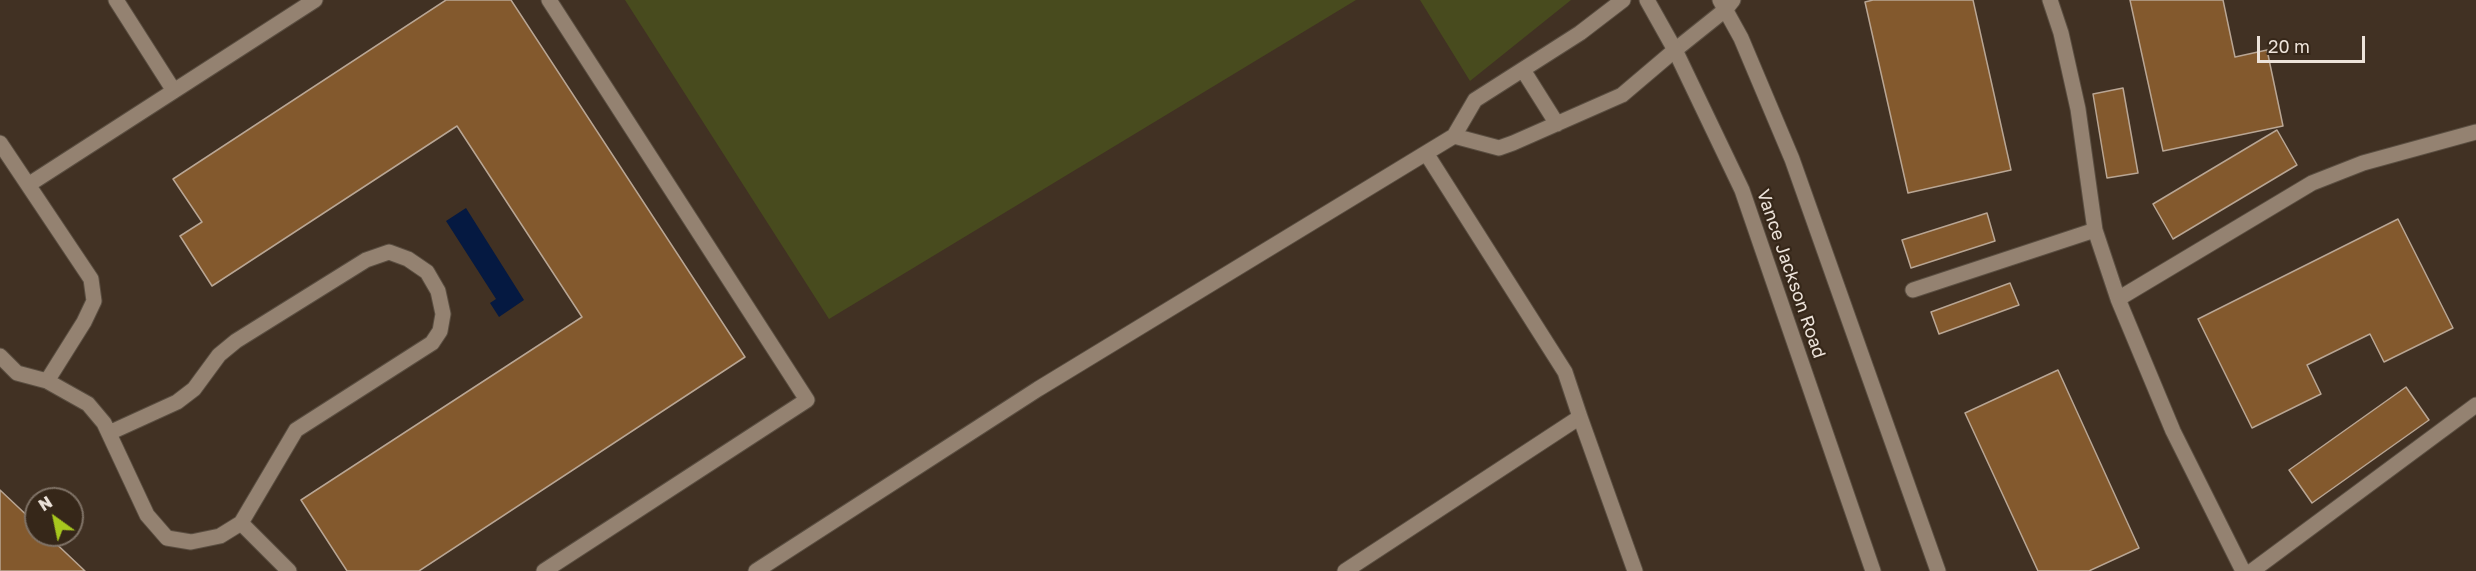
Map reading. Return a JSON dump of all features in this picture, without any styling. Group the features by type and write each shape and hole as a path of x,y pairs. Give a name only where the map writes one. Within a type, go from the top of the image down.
{"street":[{"path":"116,0 174,91"},
{"path":"28,185 315,0"},
{"path":"544,571 807,400 549,0"},
{"path":"756,571 1038,389 1454,136 1475,100 1580,33 1623,0"},
{"name":"Vance Jackson Road","path":"1647,0 1675,50 1742,190 1873,571"},
{"path":"2050,0 2061,33 2078,109 2095,230 2118,299 2173,431 2243,571"},
{"path":"1454,136 1499,148 1622,95 1726,3 1792,159 1938,571"},
{"path":"1524,70 1557,124"},
{"path":"2118,299 2312,183 2363,163 2476,132"},
{"path":"0,143 91,279 94,301 84,322 46,381"},
{"path":"1426,153 1564,372 1635,571"},
{"path":"1913,290 2095,230"},
{"path":"0,356 17,373 46,381 88,404 104,423 147,515 167,538 190,542 220,536 241,523 296,430 432,343 440,332 443,314 438,291 427,272 408,259 389,252 366,260 236,341 219,355 194,389 177,402 109,433"},
{"path":"2252,571 2476,405"},
{"path":"1345,571 1580,417"},
{"path":"241,523 289,571"}],"green space":[{"path":"625,0 1356,0 829,319"},
{"path":"1420,0 1571,0 1470,81"}],"water":[{"path":"466,208 524,300 499,317 490,303 496,299 446,221"}],"building":[{"path":"446,0 511,0 745,357 419,571 347,571 301,500 582,317 457,126 212,286 180,236 202,222 173,179"},
{"path":"1873,0 1973,0 2011,170 1908,193 1865,2"},
{"path":"2130,0 2223,0 2235,57 2267,50 2283,126 2163,151"},
{"path":"2123,88 2138,173 2107,178 2093,94"},
{"path":"2277,130 2297,165 2173,239 2153,204"},
{"path":"1987,213 1995,241 1911,268 1902,240"},
{"path":"2398,219 2453,328 2384,362 2370,334 2307,365 2321,394 2252,428 2198,319"},
{"path":"2010,283 2019,305 1939,334 1931,312"},
{"path":"2058,370 2139,548 2089,571 2038,571 1965,413"},
{"path":"2406,387 2429,420 2312,503 2289,470"},
{"path":"0,490 24,513 24,547 60,547 85,571 0,571"}]}
